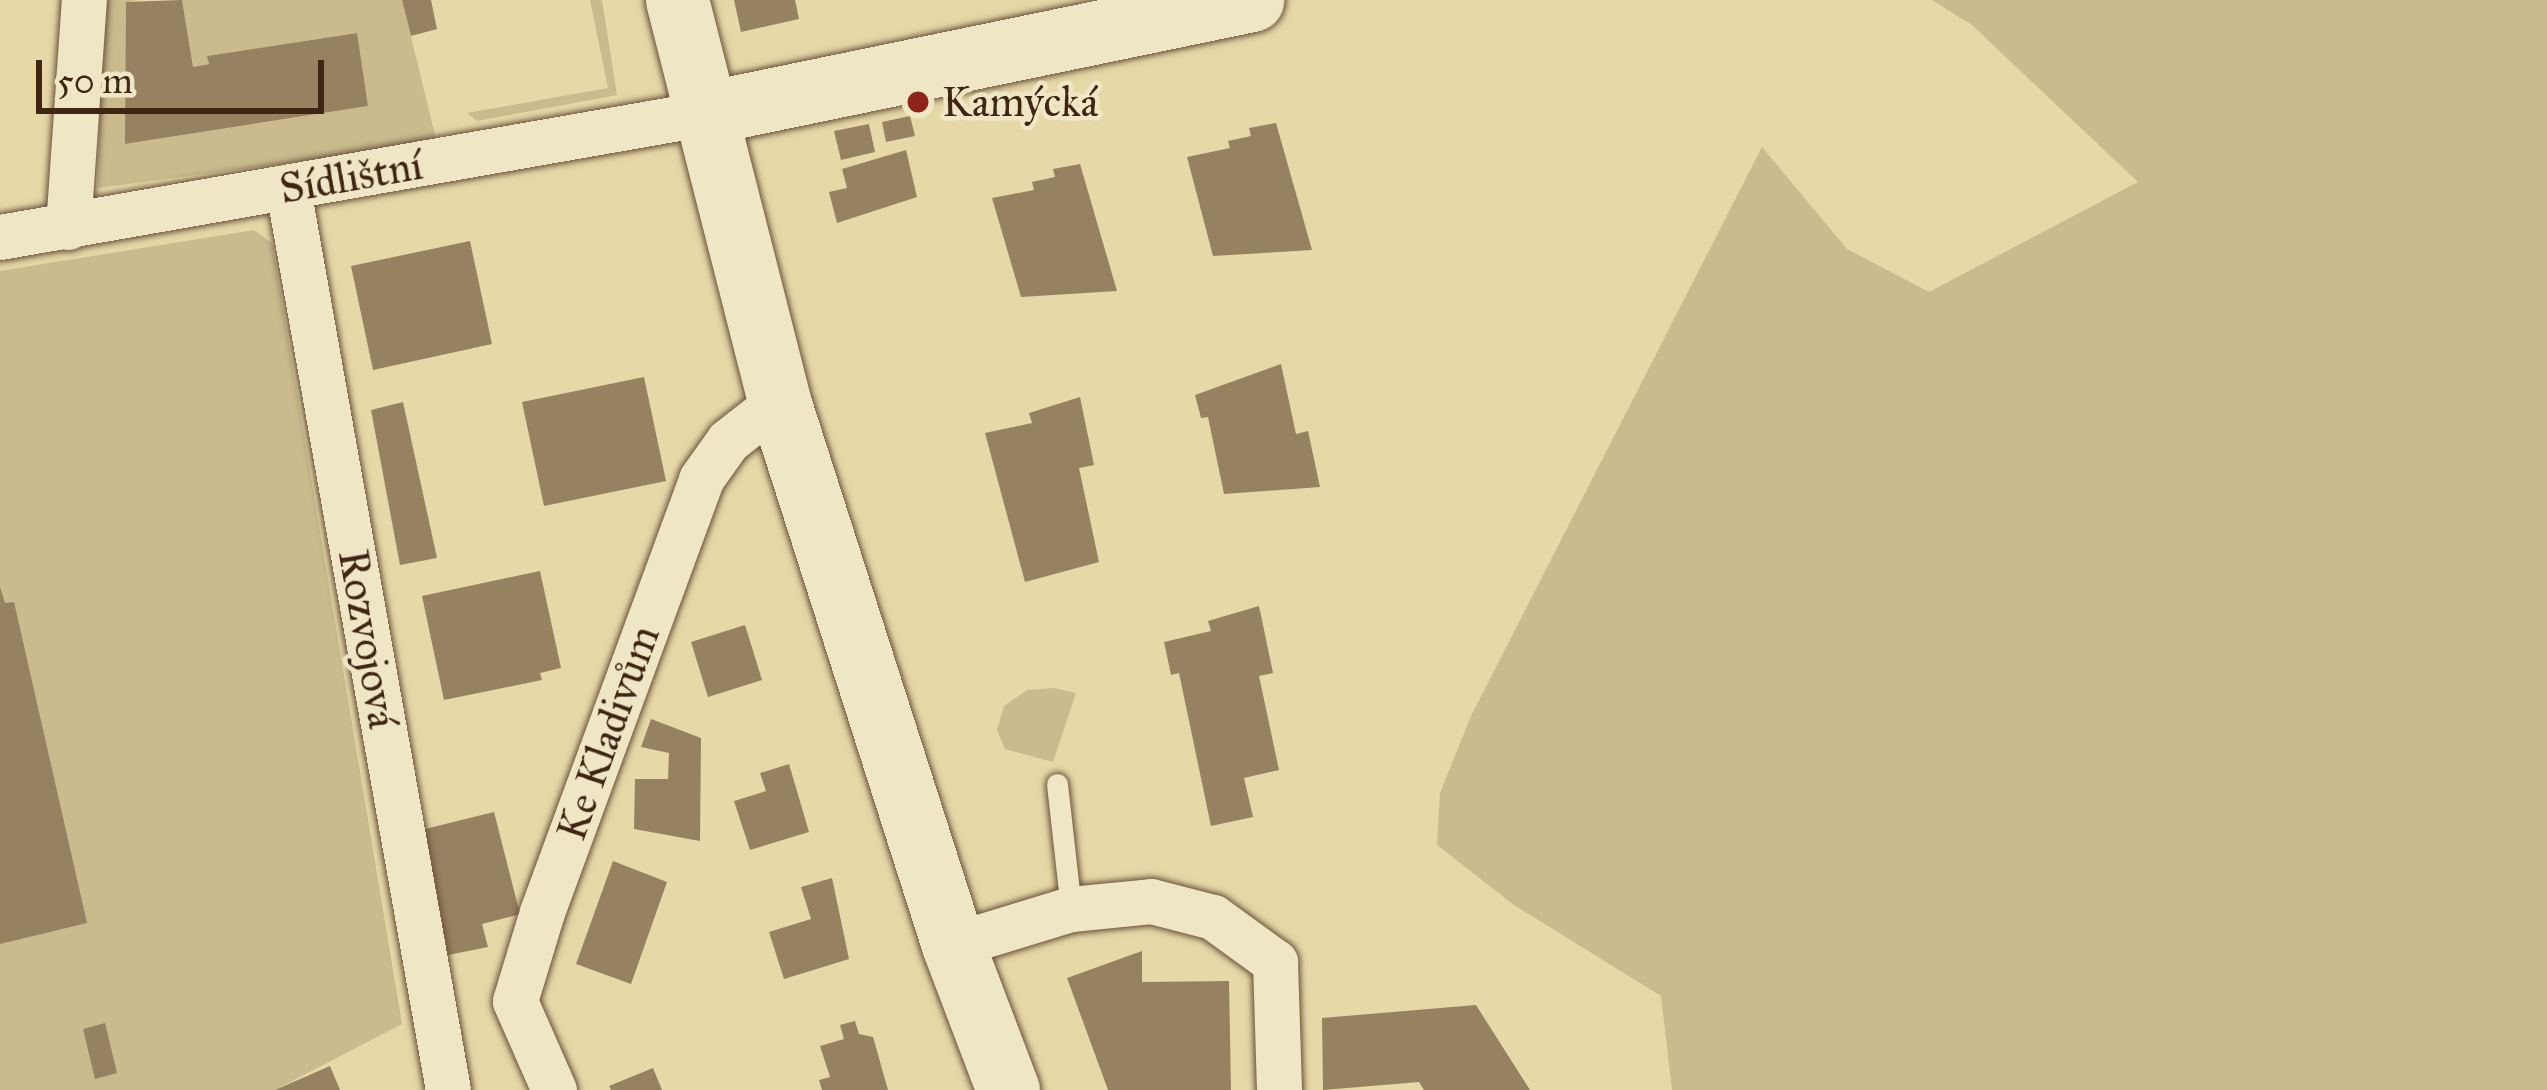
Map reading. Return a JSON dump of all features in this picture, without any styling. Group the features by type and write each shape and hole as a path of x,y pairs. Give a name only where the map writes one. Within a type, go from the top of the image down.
{"main road":[{"path":"677,0 701,114 778,401 953,945 1008,1090"},
{"path":"701,114 1252,0"}],"street":[{"path":"68,226 83,0"},
{"name":"Sídlištní","path":"0,237 701,114"},
{"name":"Rozvojová","path":"288,189 448,1090"},
{"name":"Ke Kladivům","path":"554,1090 515,1001 542,912 701,479 728,441 778,401"},
{"path":"953,945 1071,909 1150,902 1213,917 1274,962 1279,1090"}],"lane":[{"path":"1057,784 1071,909"}],"shaded area":[{"path":"102,0 138,0 126,3 126,144 368,106 356,33 208,56 209,64 193,67 182,0 402,0 437,143 98,188"},
{"path":"590,0 602,0 617,95 477,121 467,113 608,88"},
{"path":"1932,0 2547,0 2547,1090 1672,1090 1661,996 1514,905 1437,845 1440,793 1471,716 1762,147 1847,249 1929,292 2138,182 1972,25"},
{"path":"254,230 272,243 402,1024 275,1090 0,1090 0,271"},
{"path":"1054,688 1076,693 1053,762 1005,749 997,730 1004,706 1027,690"}],"building":[{"path":"182,0 193,67 209,64 207,56 357,33 368,106 125,144 126,2"},
{"path":"402,0 431,0 437,29 411,36"},
{"path":"734,0 795,0 799,19 741,32"},
{"path":"910,116 915,136 886,142 882,122"},
{"path":"1276,123 1312,250 1213,256 1187,157 1230,148 1228,141 1251,136 1249,128"},
{"path":"869,124 875,152 841,160 834,131"},
{"path":"906,150 917,197 837,223 829,192 847,188 842,169"},
{"path":"1080,164 1117,291 1021,297 992,198 1034,190 1032,182 1055,177 1053,169"},
{"path":"470,241 492,344 373,370 351,266"},
{"path":"1281,364 1296,434 1308,431 1320,487 1224,494 1208,417 1201,418 1195,395"},
{"path":"644,377 666,481 544,506 522,402"},
{"path":"1080,397 1094,465 1079,468 1099,562 1025,582 985,433 1032,423 1029,413"},
{"path":"403,402 437,558 400,565 371,410"},
{"path":"540,571 561,668 540,673 542,680 444,700 422,596"},
{"path":"0,587 5,603 14,602 87,923 0,944"},
{"path":"1259,606 1273,673 1259,676 1279,770 1244,778 1253,817 1211,826 1179,673 1171,675 1164,642 1211,631 1208,621"},
{"path":"745,625 762,680 708,697 691,642"},
{"path":"651,719 701,738 700,841 634,829 635,779 668,779 669,753 641,747"},
{"path":"789,764 809,832 750,850 734,801 766,791 760,773"},
{"path":"494,812 520,914 482,924 488,947 448,955 425,829"},
{"path":"613,861 667,882 631,984 576,964"},
{"path":"832,878 849,959 784,979 769,932 811,919 801,887"},
{"path":"1142,951 1142,982 1229,981 1231,1090 1108,1090 1067,978"},
{"path":"1476,1005 1530,1090 1424,1090 1419,1082 1323,1090 1322,1018"},
{"path":"855,1021 859,1034 873,1037 888,1090 822,1090 819,1080 830,1077 820,1046 844,1039 840,1025"},
{"path":"105,1023 117,1073 95,1079 83,1029"},
{"path":"330,1066 340,1090 275,1090"},
{"path":"653,1068 662,1090 611,1090 609,1086"}],"place":[{"name":"Kamýcká","path":"918,102"}]}
